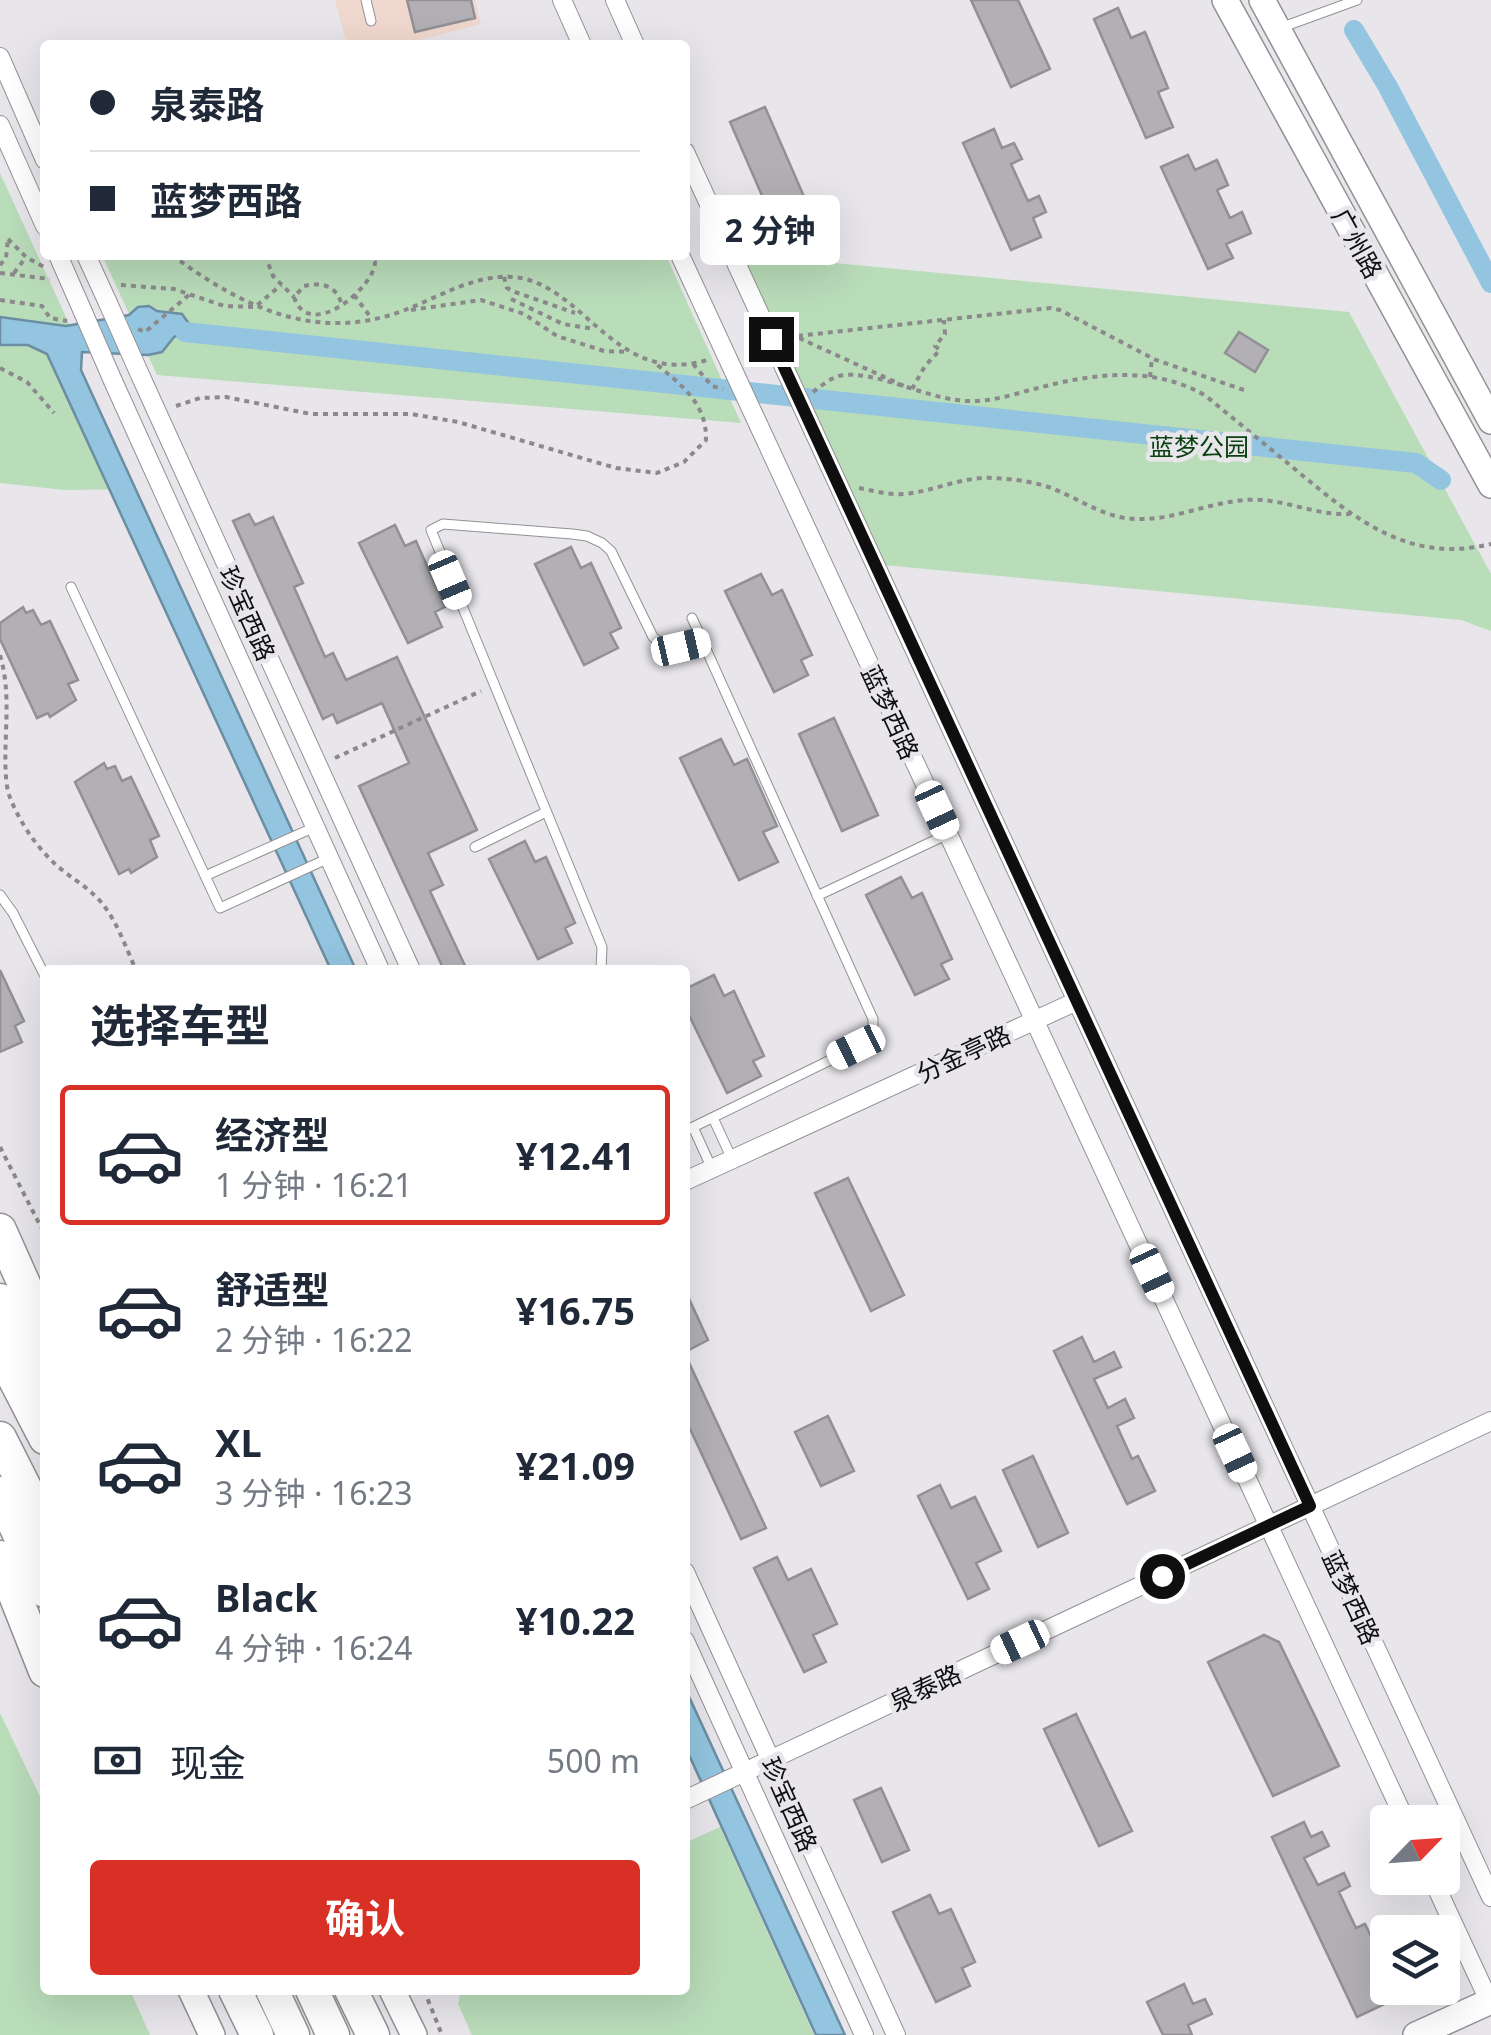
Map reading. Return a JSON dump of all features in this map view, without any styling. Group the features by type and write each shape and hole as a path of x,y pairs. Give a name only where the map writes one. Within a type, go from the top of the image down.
{"highway":[{"path":"0,1230 40,1320"},
{"path":"0,1300 40,1376"},
{"path":"0,1351 40,1428"},
{"path":"0,1438 40,1518"},
{"path":"0,1493 40,1580"},
{"path":"0,1557 40,1661"},
{"path":"237,1995 256,2035"},
{"path":"274,1995 293,2035"},
{"path":"314,1995 333,2035"},
{"path":"353,1995 373,2035"}],"main road":[{"name":"广州路","path":"1225,0 1491,485"},
{"name":"广州路","path":"1262,0 1491,421"},
{"path":"0,1218 40,1290"},
{"path":"0,1589 40,1665"},
{"path":"193,1995 212,2035"},
{"path":"394,1995 414,2035"},
{"path":"1416,2035 1490,2003"}],"street":[{"path":"562,0 580,40"},
{"path":"615,0 634,40"},
{"path":"0,57 40,149"},
{"path":"0,125 40,215"},
{"name":"蓝梦西路","path":"690,163 1491,1897"},
{"name":"珍宝西路","path":"60,260 81,316 378,965"},
{"name":"珍宝西路","path":"88,260 409,965"},
{"name":"蓝梦西路","path":"682,260 726,354 732,381 759,426 1398,1805"},
{"name":"分金亭路","path":"690,1179 1077,1000"},
{"name":"泉泰路","path":"690,1798 1491,1420"},
{"name":"珍宝西路","path":"690,1583 896,2035"},
{"name":"珍宝西路","path":"690,1652 864,2035"},
{"path":"1440,1895 1490,2003"}],"lane":[{"path":"366,0 371,21"},
{"path":"1277,29 1357,0"},
{"path":"601,965 602,946 432,530 442,524 587,536 611,551 653,637 664,647 702,642"},
{"path":"72,587 220,908 329,858"},
{"path":"690,1129 856,1047 874,1032 872,1019 692,618"},
{"path":"474,847 546,812"},
{"path":"205,876 315,827"},
{"path":"817,896 948,834"},
{"path":"0,894 40,966"},
{"path":"713,1118 732,1159"},
{"path":"690,1131 712,1169"}],"path":[{"path":"0,264 6,258 8,238 26,257 70,282"},
{"path":"13,275 26,257"},
{"path":"179,260 276,316 309,322 372,320 452,301 482,300 506,306 557,336 604,350 634,352"},
{"path":"266,260 302,310 314,315 336,311 341,302 354,294 376,269 372,260"},
{"path":"0,273 70,282"},
{"path":"402,312 466,284 504,277 526,278 634,352 670,367 726,354"},
{"path":"504,277 507,288 515,292 579,314"},
{"path":"98,282 174,289 224,306 255,306 281,285"},
{"path":"294,297 304,286 323,285 332,288 341,302"},
{"path":"506,306 515,292"},
{"path":"128,324 145,332 190,294"},
{"path":"354,294 372,320"},
{"path":"511,299 562,324 597,329"},
{"path":"0,300 42,306 50,318 57,320 81,316"},
{"path":"771,339 1050,308 1152,357 1244,390"},
{"path":"795,336 912,390 925,366 940,350 935,346 945,334 944,320"},
{"path":"1150,377 1152,357"},
{"path":"171,408 200,398 226,397 311,414 412,414 458,422 616,468 657,473 684,462 706,440 704,415 693,397 651,359"},
{"path":"693,364 712,386 732,381"},
{"path":"0,368 27,382 54,413"},
{"path":"806,398 833,378 846,375 970,402 1090,376 1150,377 1188,385 1212,400 1350,514 1382,533 1448,550 1491,544"},
{"path":"836,479 892,494 972,477 1025,482 1130,518 1164,518 1207,504 1248,499 1288,504 1316,513 1350,514"},
{"path":"0,656 8,700 3,773 9,795 27,830 55,864 84,884 104,906 134,965"},
{"path":"318,766 494,684"},
{"path":"0,1147 40,1226"},
{"path":"426,1995 442,2035"}],"shaded area":[{"path":"335,0 475,0 481,24 420,40 346,40"}],"green space":[{"path":"0,173 82,352 81,370 136,489 65,490 0,483"},
{"name":"蓝梦公园","path":"731,253 1349,312 1491,574 1491,631 1461,620 873,564"},
{"path":"104,260 668,260 741,423 157,375"},
{"path":"0,1713 40,1797 40,1995 132,1995 150,2035 0,2035"},
{"path":"720,1827 814,2035 472,2035 458,2004 460,1995 690,1995 690,1841"}],"water":[{"path":"138,307 182,314 190,325 162,352 82,352 81,370 354,965 329,965 47,354 28,345 0,345 0,317 66,326 129,315"},
{"path":"690,1699 845,2035 816,2035 690,1757"}],"building":[{"path":"407,0 471,0 475,18 415,32"},
{"path":"971,0 1018,0 1050,69 1011,87"},
{"path":"1118,8 1131,38 1145,32 1168,88 1158,92 1173,127 1146,138 1094,19"},
{"path":"765,107 812,215 777,230 730,122"},
{"path":"994,129 1002,148 1014,143 1022,159 1011,164 1028,201 1039,196 1046,212 1033,218 1041,237 1011,250 963,143"},
{"path":"1188,155 1195,170 1217,160 1228,185 1217,190 1230,218 1242,212 1251,233 1226,244 1233,258 1208,269 1161,167"},
{"path":"1239,332 1268,350 1255,372 1225,353"},
{"path":"249,514 255,525 273,517 303,583 294,587 325,657 333,653 346,680 397,657 477,830 428,853 443,885 430,891 465,965 442,965 359,786 409,763 382,703 337,723 333,714 323,719 233,521"},
{"path":"395,525 405,546 416,541 445,607 435,612 442,627 408,643 359,543"},
{"path":"571,547 581,568 591,563 621,628 610,633 618,648 584,665 535,564"},
{"path":"761,574 772,595 782,590 812,655 801,660 808,675 774,692 725,591"},
{"path":"23,607 26,613 33,610 41,625 50,621 78,680 68,684 76,700 50,717 48,713 37,718 0,639 0,623"},
{"path":"834,718 878,815 842,831 799,734"},
{"path":"721,739 734,765 747,759 777,826 763,832 778,862 739,880 680,758"},
{"path":"104,763 107,769 115,766 122,781 131,777 159,836 150,840 157,857 131,873 129,869 119,874 75,782"},
{"path":"525,841 535,862 546,857 575,923 565,928 572,943 538,959 489,859"},
{"path":"901,877 912,898 922,893 952,959 941,964 949,979 915,995 866,895"},
{"path":"0,970 24,1021 15,1026 22,1042 0,1052"},
{"path":"714,975 724,996 734,991 764,1056 753,1061 761,1076 727,1093 690,1017 690,987"},
{"path":"848,1178 904,1295 871,1311 815,1193"},
{"path":"690,1301 708,1340 690,1349"},
{"path":"1082,1337 1094,1362 1114,1352 1121,1367 1094,1379 1108,1408 1125,1399 1134,1418 1117,1426 1132,1459 1138,1456 1155,1491 1127,1504 1054,1351"},
{"path":"690,1365 766,1528 741,1539 690,1429"},
{"path":"828,1416 854,1471 821,1486 795,1432"},
{"path":"1033,1456 1068,1533 1038,1547 1003,1470"},
{"path":"940,1485 951,1508 975,1497 1001,1551 976,1563 989,1589 968,1599 918,1496"},
{"path":"777,1557 788,1580 811,1569 837,1624 813,1635 826,1662 804,1672 754,1568"},
{"path":"1264,1635 1279,1642 1339,1766 1273,1796 1208,1662"},
{"path":"1076,1714 1132,1831 1099,1846 1044,1729"},
{"path":"881,1788 909,1850 882,1862 854,1800"},
{"path":"1304,1822 1311,1837 1322,1832 1329,1846 1304,1858 1318,1885 1344,1873 1350,1886 1339,1892 1356,1928 1365,1924 1370,1934 1370,2005 1383,2005 1357,2017 1272,1837"},
{"path":"930,1895 939,1914 951,1909 975,1962 962,1968 970,1986 936,2002 893,1912"},
{"path":"1184,1984 1193,2004 1205,1999 1212,2014 1188,2025 1192,2035 1163,2035 1147,2002"}],"waterway":[{"path":"1354,30 1491,283"},
{"path":"185,332 1416,463 1441,480"}],"route":[{"path":"771,339 1310,1506 1162,1576"}]}
